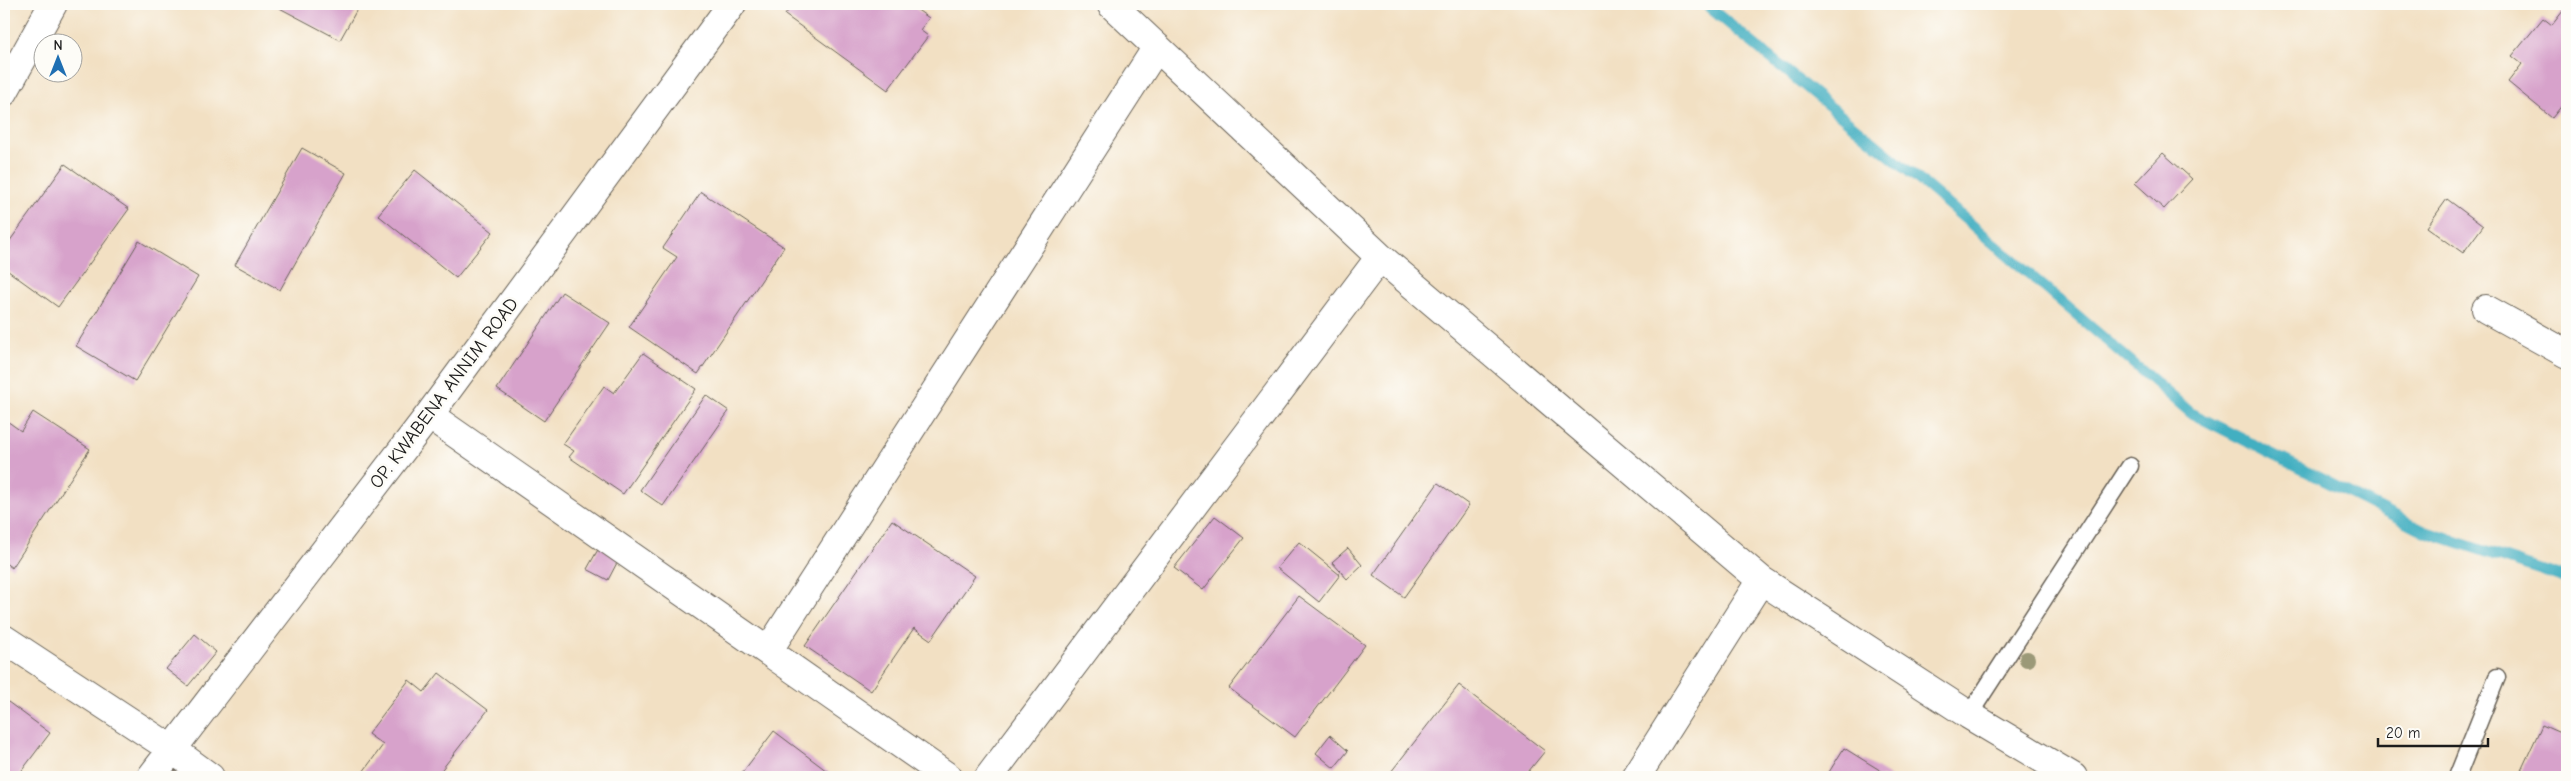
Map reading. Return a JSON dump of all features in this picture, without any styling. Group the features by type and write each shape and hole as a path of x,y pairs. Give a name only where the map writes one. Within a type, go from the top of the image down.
{"street":[{"path":"4,92 53,4"},
{"name":"OP. KWABENA ANNIM ROAD","path":"151,777 429,415 732,4"},
{"path":"1111,4 1380,257 1761,580 1968,715 2073,777"},
{"path":"768,651 1157,47"},
{"path":"999,773 1380,257"},
{"path":"2486,309 2567,354"},
{"path":"429,415 948,777"},
{"path":"1636,777 1761,580"},
{"path":"4,639 173,750 210,777"}],"lane":[{"path":"1968,715 2130,466"},
{"path":"2457,777 2497,677"}],"building":[{"path":"272,4 360,4 340,40"},
{"path":"793,4 909,4 929,18 920,30 928,36 888,90 785,15"},
{"path":"2567,6 2567,99 2552,118 2508,82 2522,64 2512,56 2543,18 2552,25"},
{"path":"302,148 346,173 280,290 235,265"},
{"path":"2163,153 2192,179 2164,209 2135,183"},
{"path":"65,164 129,209 58,307 4,268 4,249"},
{"path":"415,170 493,232 456,278 378,215"},
{"path":"701,192 784,247 698,374 629,327 677,257 663,248"},
{"path":"2447,199 2483,226 2463,253 2427,227"},
{"path":"139,241 198,277 135,381 76,346"},
{"path":"562,292 610,323 544,421 497,389"},
{"path":"643,353 696,389 623,494 569,457 574,451 563,444 604,386 614,393"},
{"path":"706,395 729,411 663,506 640,490"},
{"path":"33,412 90,449 12,568 4,562 4,427 7,421 21,431"},
{"path":"1438,483 1469,505 1404,597 1373,575"},
{"path":"1215,516 1244,538 1203,590 1174,568"},
{"path":"892,520 975,576 931,640 914,628 871,691 805,646"},
{"path":"1299,542 1340,575 1319,602 1277,568"},
{"path":"600,546 620,557 608,580 587,569"},
{"path":"1348,548 1362,565 1347,579 1332,562"},
{"path":"1299,596 1365,645 1295,737 1229,688"},
{"path":"195,634 216,652 188,686 166,669"},
{"path":"439,673 488,710 436,777 360,776 383,745 368,734 409,680 424,692"},
{"path":"1459,685 1545,751 1524,777 1387,777"},
{"path":"4,699 50,733 17,777 4,777"},
{"path":"2542,725 2567,736 2567,777 2518,777"},
{"path":"774,731 835,777 739,777"},
{"path":"1330,735 1348,751 1334,768 1316,753"},
{"path":"1844,748 1891,777 1826,777"}],"waterway":[{"path":"1705,4 1929,188 2191,413 2424,531 2567,579"}]}
